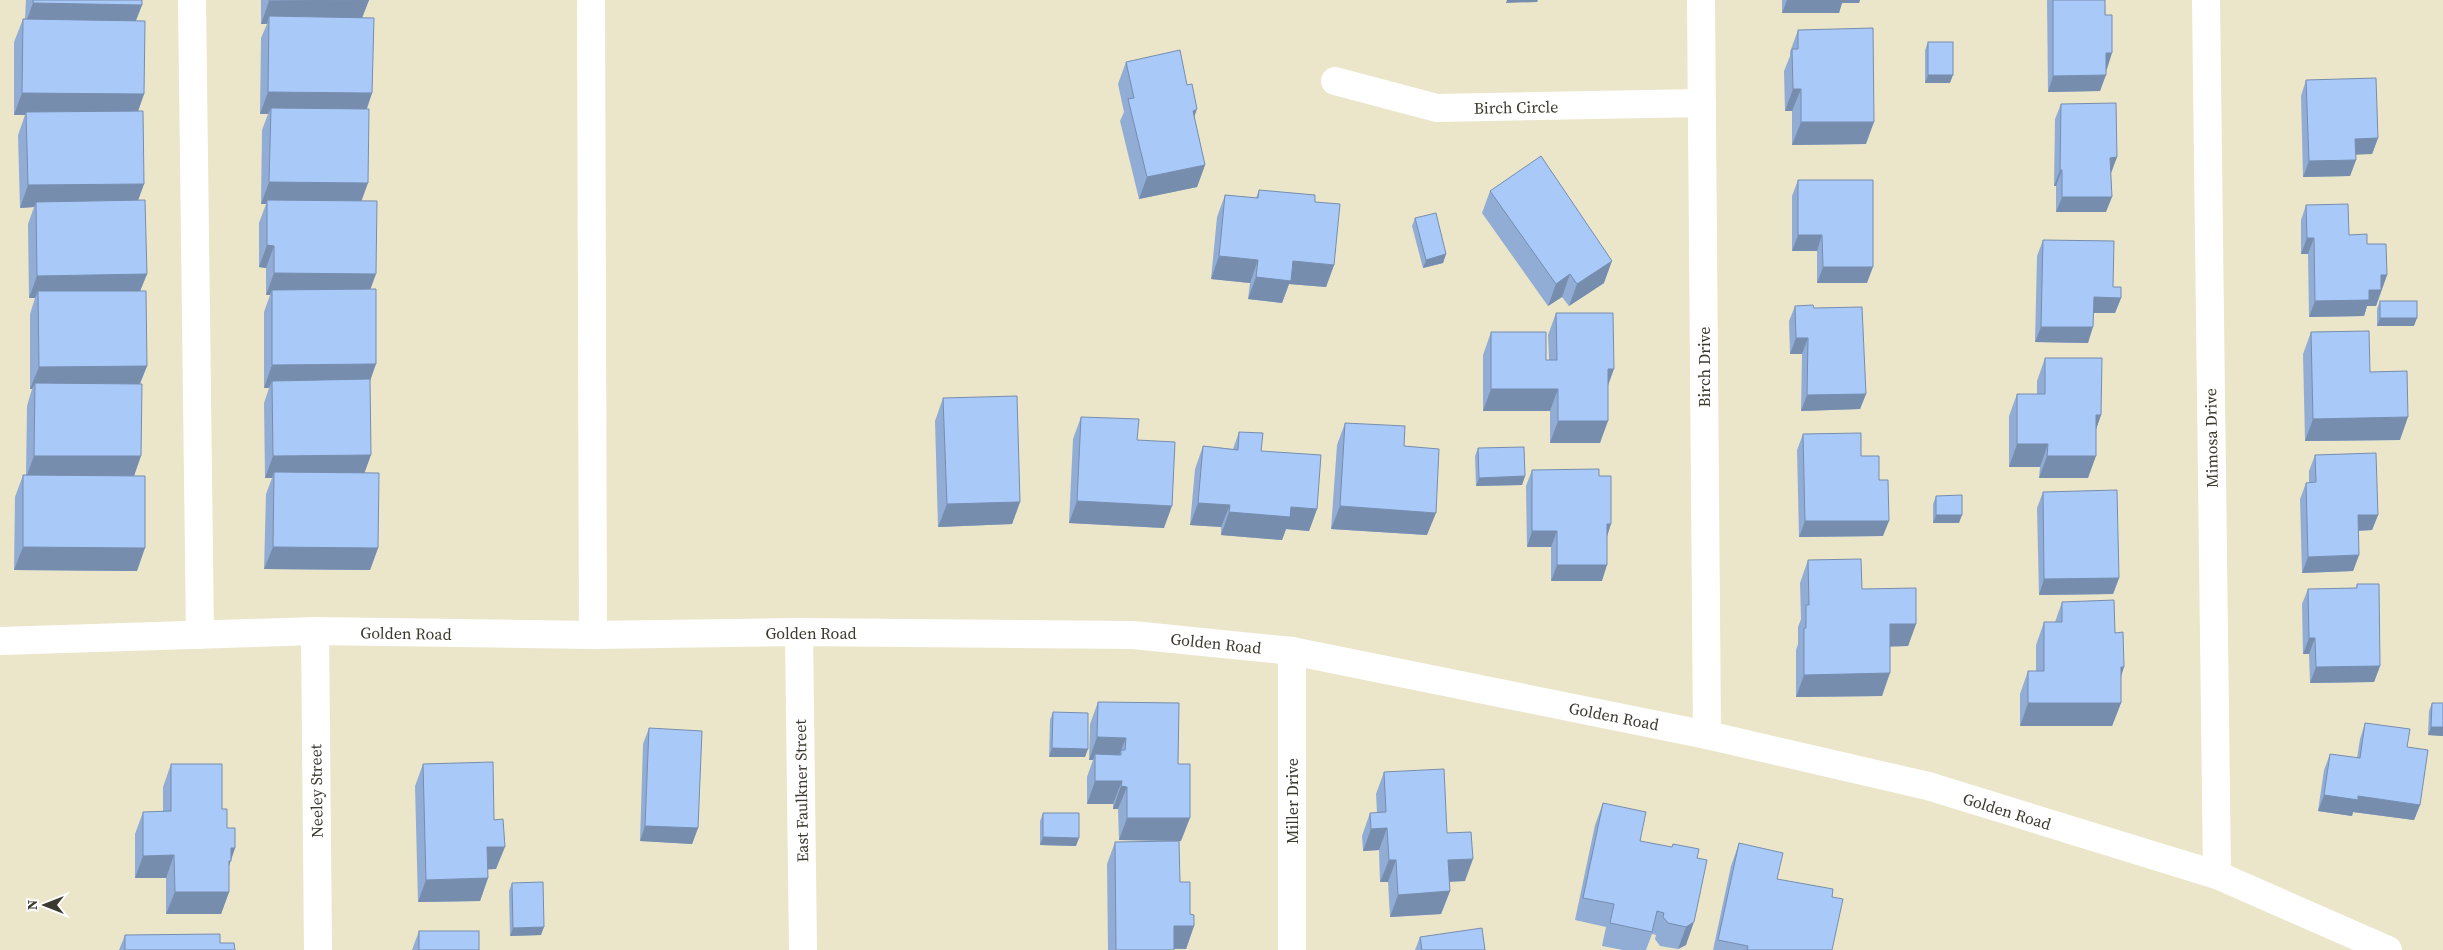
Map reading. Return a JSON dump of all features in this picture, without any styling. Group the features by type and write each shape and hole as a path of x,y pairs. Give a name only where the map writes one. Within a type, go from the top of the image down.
{"street":[{"path":"192,0 200,635"},
{"path":"590,0 592,635"},
{"name":"Birch Drive","path":"1701,0 1707,734"},
{"name":"Mimosa Drive","path":"2206,0 2217,876"},
{"name":"Birch Circle","path":"1335,81 1437,108 1702,103"},
{"name":"Golden Road","path":"0,641 315,631 592,635 799,632 1133,635 1292,651 1707,734 1928,786 2217,876 2388,950"},
{"name":"Neeley Street","path":"315,631 318,950"},
{"name":"East Faulkner Street","path":"799,632 802,950"},
{"name":"Miller Drive","path":"1292,651 1292,950"}],"building":[{"path":"33,0 142,0 142,5 33,3"},
{"path":"269,0 369,0 269,1"},
{"path":"2053,0 2105,0 2105,15 2112,15 2112,53 2106,53 2106,75 2053,76"},
{"path":"269,16 374,18 372,93 268,92"},
{"path":"23,19 145,21 144,94 22,93"},
{"path":"1873,28 1874,122 1801,122 1801,89 1793,89 1792,49 1798,49 1798,30"},
{"path":"1928,42 1953,42 1953,75 1928,75"},
{"path":"1180,50 1187,85 1192,84 1197,109 1193,111 1205,165 1147,177 1128,99 1134,98 1126,62"},
{"path":"2376,78 2378,138 2355,139 2356,160 2309,161 2306,80"},
{"path":"2116,103 2117,157 2110,158 2112,197 2062,197 2062,170 2060,170 2061,104"},
{"path":"271,108 369,109 368,183 269,182"},
{"path":"143,111 144,184 28,185 26,112"},
{"path":"1541,156 1612,261 1577,284 1570,274 1556,284 1490,191"},
{"path":"1798,180 1873,180 1873,267 1823,267 1822,235 1798,235"},
{"path":"1259,190 1315,195 1315,202 1340,204 1334,265 1293,261 1291,281 1256,277 1258,260 1219,256 1225,195 1258,198"},
{"path":"145,200 147,274 37,276 36,202"},
{"path":"267,200 377,201 376,274 274,273 274,246 267,245"},
{"path":"2348,204 2349,235 2367,234 2367,244 2386,244 2387,275 2381,275 2381,290 2369,290 2369,300 2315,301 2314,238 2307,238 2306,205"},
{"path":"1436,213 1446,254 1426,260 1415,218"},
{"path":"2043,240 2114,241 2113,287 2121,287 2121,298 2094,297 2093,327 2041,327"},
{"path":"376,289 376,364 272,365 272,290"},
{"path":"38,291 146,291 147,366 39,367"},
{"path":"2380,301 2417,301 2417,318 2380,318"},
{"path":"1813,305 1814,308 1862,307 1866,394 1807,395 1808,338 1796,338 1795,306"},
{"path":"1556,313 1613,313 1614,369 1608,369 1608,421 1558,421 1558,389 1491,389 1491,332 1546,332 1546,360 1557,360"},
{"path":"2369,331 2370,372 2407,371 2408,417 2313,419 2311,332"},
{"path":"2045,358 2102,358 2101,415 2096,415 2096,456 2047,456 2048,444 2017,444 2017,394 2045,394"},
{"path":"370,379 371,455 273,456 272,381"},
{"path":"35,383 142,384 141,456 34,456"},
{"path":"1017,396 1020,502 947,504 943,398"},
{"path":"1081,417 1139,419 1137,440 1175,442 1172,506 1077,501"},
{"path":"1345,423 1405,426 1404,446 1439,449 1436,513 1340,506"},
{"path":"1239,432 1263,433 1261,451 1321,455 1317,509 1291,507 1290,517 1229,512 1230,505 1198,503 1203,446 1238,450"},
{"path":"1861,433 1861,456 1879,456 1879,480 1888,480 1889,521 1805,521 1803,434"},
{"path":"1524,447 1525,476 1479,478 1478,448"},
{"path":"2376,453 2378,515 2358,515 2359,555 2308,557 2306,483 2316,482 2315,455"},
{"path":"1599,469 1599,476 1611,476 1611,524 1607,524 1607,565 1557,565 1557,531 1532,531 1532,470"},
{"path":"274,472 379,473 378,548 273,547"},
{"path":"23,475 145,476 145,548 23,547"},
{"path":"2117,490 2119,578 2044,579 2043,492"},
{"path":"1962,495 1962,515 1936,515 1936,496"},
{"path":"1861,559 1862,589 1916,588 1916,624 1890,624 1890,673 1804,675 1804,628 1806,628 1806,605 1809,605 1808,560"},
{"path":"2357,584 2379,584 2380,666 2316,667 2315,638 2309,638 2308,589 2357,588"},
{"path":"2114,600 2115,633 2123,632 2124,667 2121,667 2121,703 2028,703 2028,671 2044,671 2044,622 2062,622 2062,602"},
{"path":"1098,702 1179,703 1178,764 1190,764 1190,818 1127,818 1127,787 1121,786 1122,781 1095,781 1095,754 1121,755 1121,750 1125,750 1126,738 1097,737"},
{"path":"2432,703 2443,703 2443,727 2431,727"},
{"path":"1053,712 1088,713 1088,749 1052,748"},
{"path":"2365,723 2410,729 2407,747 2428,750 2420,805 2358,796 2358,800 2324,795 2330,754 2360,758"},
{"path":"649,728 702,731 698,828 645,826"},
{"path":"493,762 494,820 503,819 505,847 487,847 488,878 426,880 423,764"},
{"path":"171,764 222,764 222,809 227,809 227,828 235,828 235,848 231,848 231,861 229,861 229,892 175,892 174,855 143,856 143,812 171,811"},
{"path":"1444,769 1447,833 1471,832 1473,859 1448,860 1450,891 1398,895 1396,860 1389,860 1387,828 1371,829 1370,813 1386,812 1384,772"},
{"path":"1603,803 1646,812 1640,841 1672,847 1673,844 1699,849 1697,858 1707,860 1694,922 1686,927 1668,923 1663,917 1664,913 1657,911 1652,932 1610,923 1614,904 1583,898"},
{"path":"1043,813 1079,813 1079,838 1043,837"},
{"path":"1179,841 1180,882 1190,882 1190,914 1194,915 1194,926 1174,926 1174,950 1116,950 1115,842"},
{"path":"1739,843 1783,853 1777,879 1833,889 1832,897 1843,899 1832,950 1747,950 1748,946 1718,940"},
{"path":"543,882 544,927 513,928 512,883"},
{"path":"1482,928 1485,950 1422,950 1420,937"},
{"path":"419,931 479,931 479,950 419,950"},
{"path":"220,934 220,943 234,943 235,950 125,950 125,935"}]}
